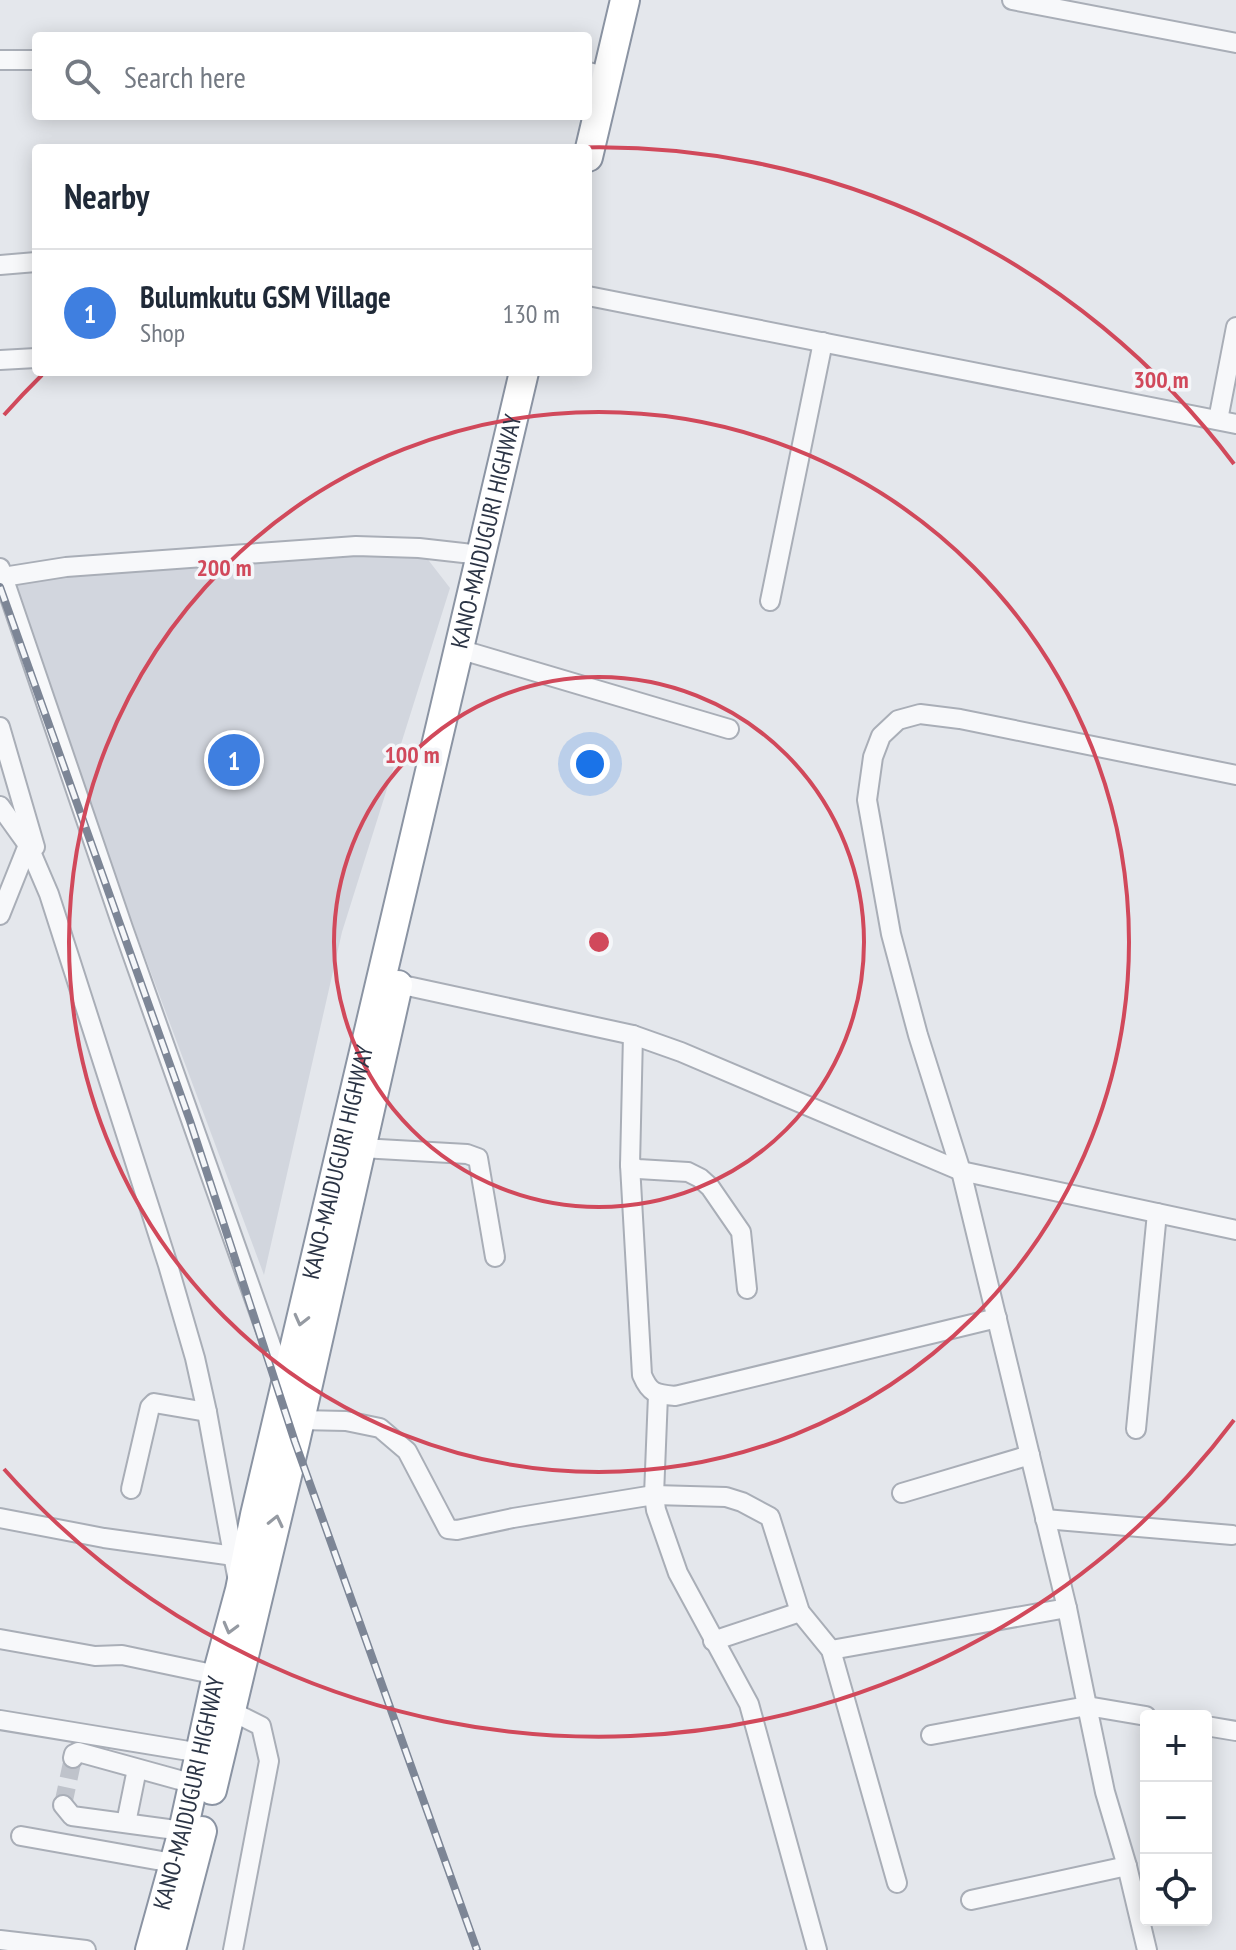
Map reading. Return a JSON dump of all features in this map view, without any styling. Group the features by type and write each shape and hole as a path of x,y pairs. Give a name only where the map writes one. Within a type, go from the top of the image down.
{"highway":[{"path":"592,74 616,6"},
{"path":"590,144 616,6"},
{"path":"577,144 582,120"},
{"name":"KANO-MAIDUGURI HIGHWAY","path":"150,1950 183,1831 366,1035 523,376"},
{"name":"KANO-MAIDUGURI HIGHWAY","path":"171,1950 299,1420 537,376"}],"street":[{"path":"1012,0 1236,43"},
{"path":"0,60 32,60"},
{"path":"0,265 32,262"},
{"path":"592,297 1227,422 1236,327"},
{"path":"770,601 823,342"},
{"path":"0,360 32,358"},
{"path":"481,555 419,548 356,546 2,572 123,928 299,1420 346,1421 380,1428 407,1451 448,1529 457,1530 654,1495 726,1497 770,1517 800,1612 831,1650 897,1883"},
{"path":"472,653 729,729"},
{"path":"1147,1950 1105,1792 1067,1608 961,1171 918,1035 891,934 867,800 873,757 881,736 898,720 920,714 960,719 1236,775"},
{"path":"0,727 49,894 195,1358 240,1590"},
{"path":"0,806 28,845 49,894"},
{"path":"0,915 28,845"},
{"path":"398,984 633,1035 695,1057 961,1171 1236,1230"},
{"path":"633,1035 630,1165 642,1375 648,1388 658,1395 675,1396 997,1318"},
{"path":"361,1148 467,1154 478,1158 495,1257"},
{"path":"630,1165 638,1169 688,1172 710,1187 741,1232 747,1289"},
{"path":"1136,1429 1157,1213"},
{"path":"658,1395 656,1510 678,1573 749,1704 817,1950"},
{"path":"131,1489 150,1407 154,1403 207,1412"},
{"path":"902,1493 1030,1455"},
{"path":"0,1518 104,1538 234,1556"},
{"path":"1045,1519 1232,1535"},
{"path":"831,1650 1067,1608"},
{"path":"713,1641 800,1612"},
{"path":"0,1639 95,1656 122,1655 217,1675"},
{"path":"931,1735 1087,1706 1140,1715"},
{"path":"231,1711 261,1726 269,1761 233,1950"},
{"path":"0,1720 201,1753"},
{"path":"1212,1727 1236,1731"},
{"path":"73,1758 78,1752 194,1784"},
{"path":"126,1823 137,1769"},
{"path":"63,1805 72,1816 183,1831"},
{"path":"21,1836 173,1863"},
{"path":"971,1900 1127,1866"},
{"path":"0,1940 86,1950"}],"shaded area":[{"path":"419,548 450,588 342,932 264,1275 3,577"}],"tunnel":[{"path":"63,1805 73,1758"}],"railway":[{"path":"0,587 190,1121 295,1442 477,1950"}],"place":[{"name":"Bulumkutu GSM Village","path":"234,760"}]}
